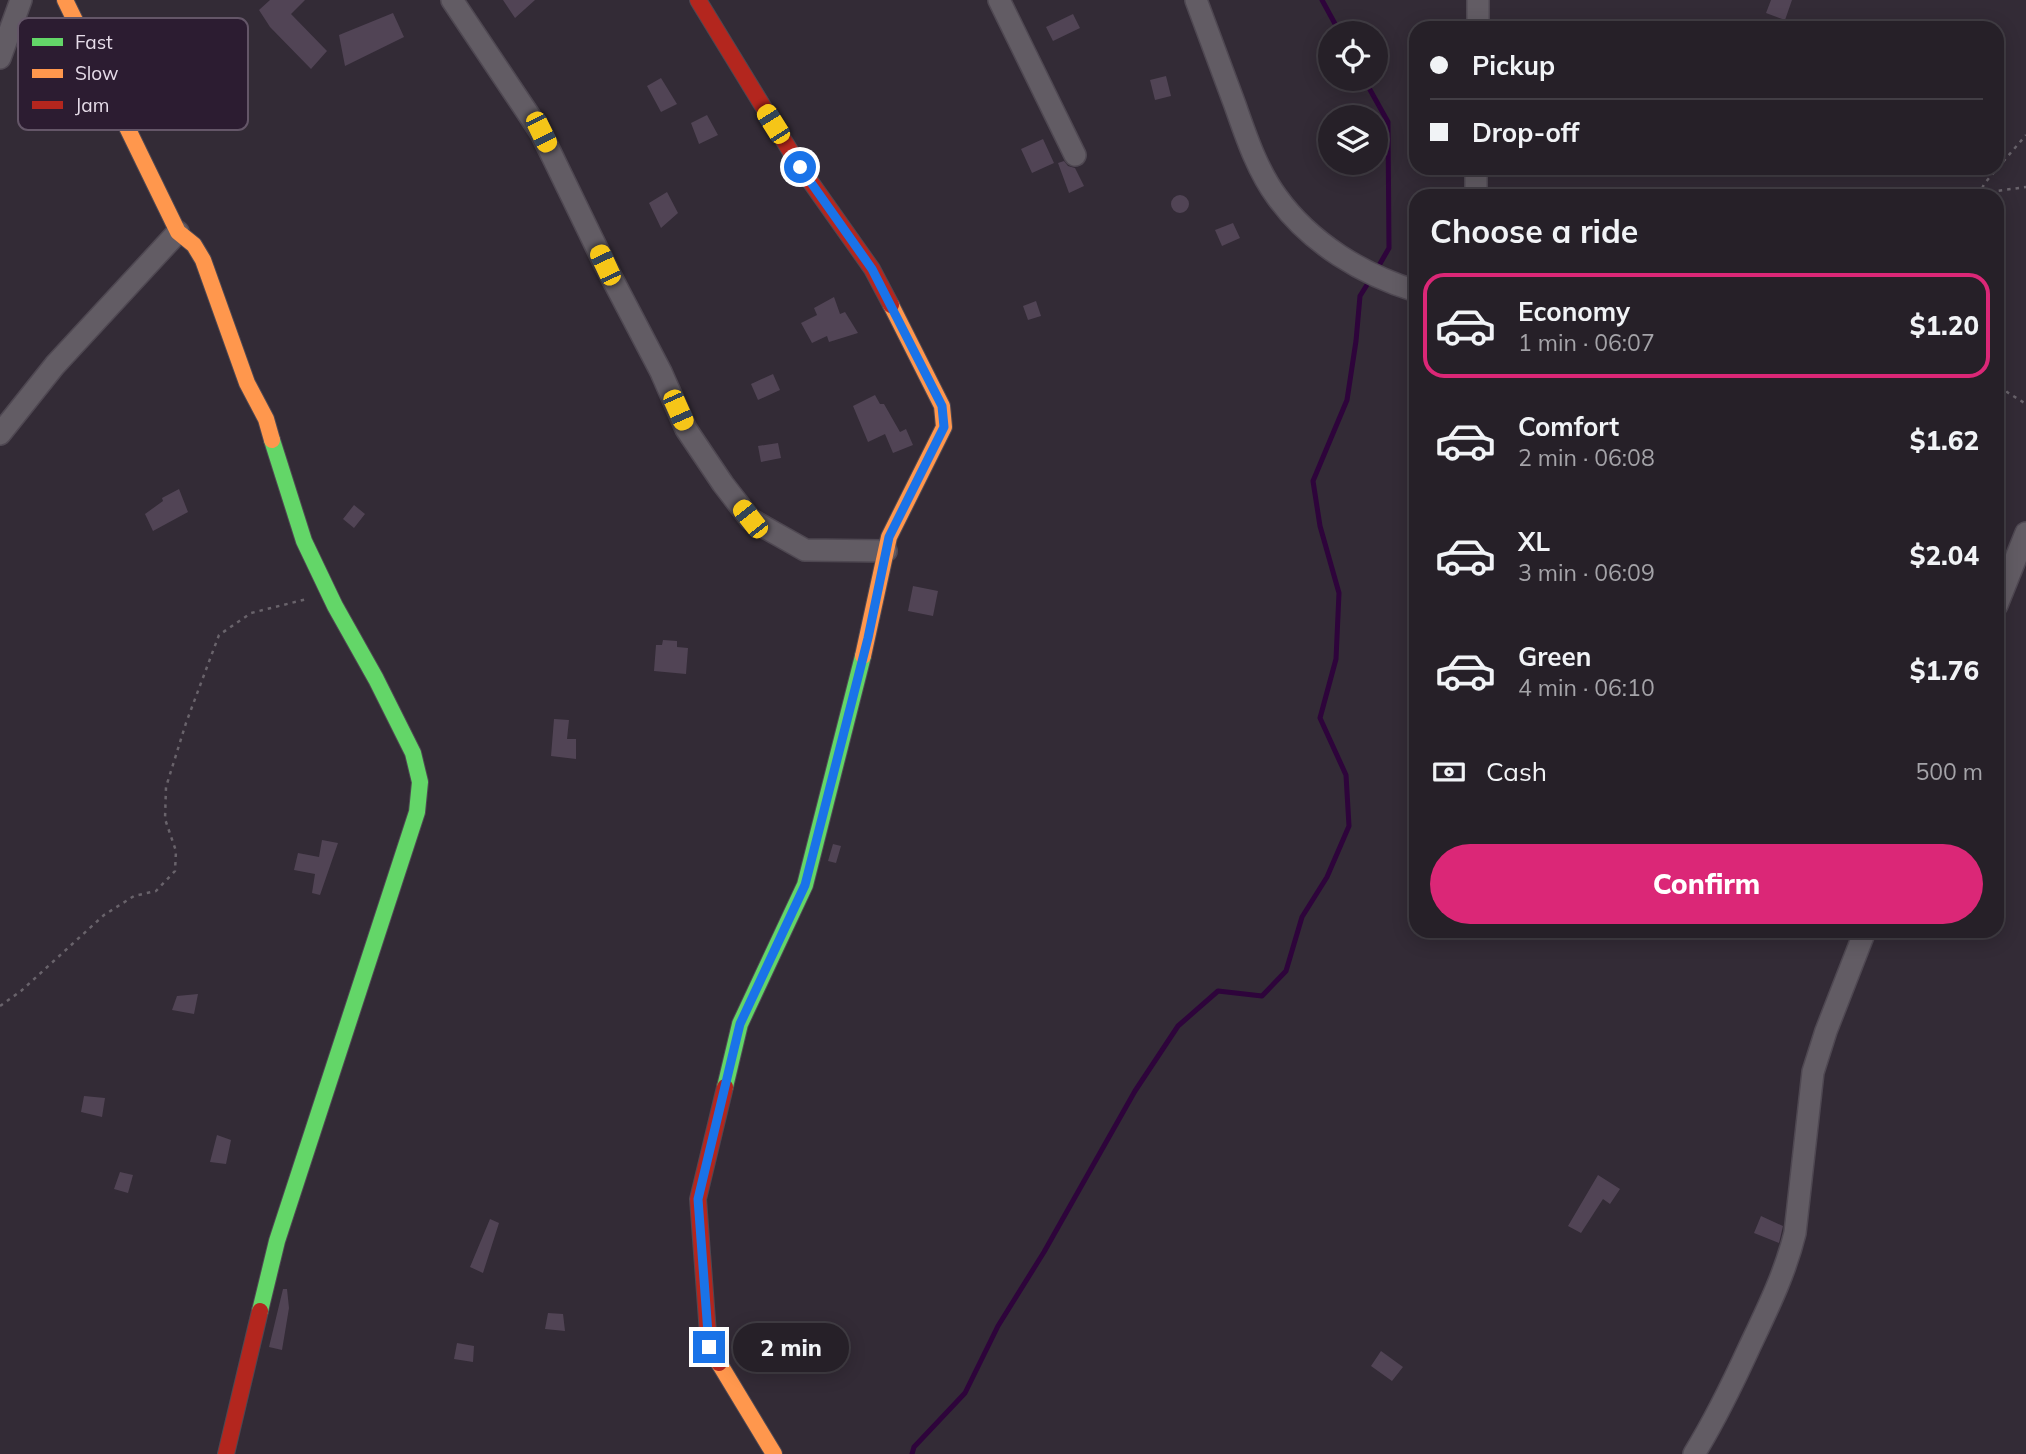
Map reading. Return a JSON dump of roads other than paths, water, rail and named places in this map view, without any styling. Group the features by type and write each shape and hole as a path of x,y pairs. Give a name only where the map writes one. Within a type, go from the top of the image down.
{"street":[{"path":"0,58 21,0"},
{"path":"65,0 74,18"},
{"path":"452,0 541,132 605,265 661,372 686,429 750,519 805,550 886,551"},
{"path":"698,0 800,167 872,269 942,406 944,427 889,537 868,638 805,885 740,1024 698,1199 709,1347 774,1454"},
{"path":"999,0 1074,155"},
{"path":"1196,0 1251,150 1276,197 1303,227 1338,255 1383,281 1409,289"},
{"path":"1478,0 1478,21"},
{"path":"128,130 177,232 194,245 203,260 247,383 266,419 304,541 413,753 420,782 418,812 277,1241 226,1454"},
{"path":"0,434 55,365 177,232"},
{"path":"2004,588 2026,533"},
{"path":"1694,1454 1716,1419 1779,1284 1789,1256 1795,1233 1813,1072 1862,938"}],"waterway":[{"path":"1322,0 1333,21"},
{"path":"1371,91 1388,122 1389,248 1377,269"},
{"path":"912,1454 914,1447 965,1393 998,1326 1044,1252 1135,1091 1178,1026 1218,991 1262,996 1286,971 1302,917 1327,877 1349,826 1346,775 1320,718 1336,659 1339,593 1320,526 1313,481 1347,400 1360,296 1370,280"}]}
